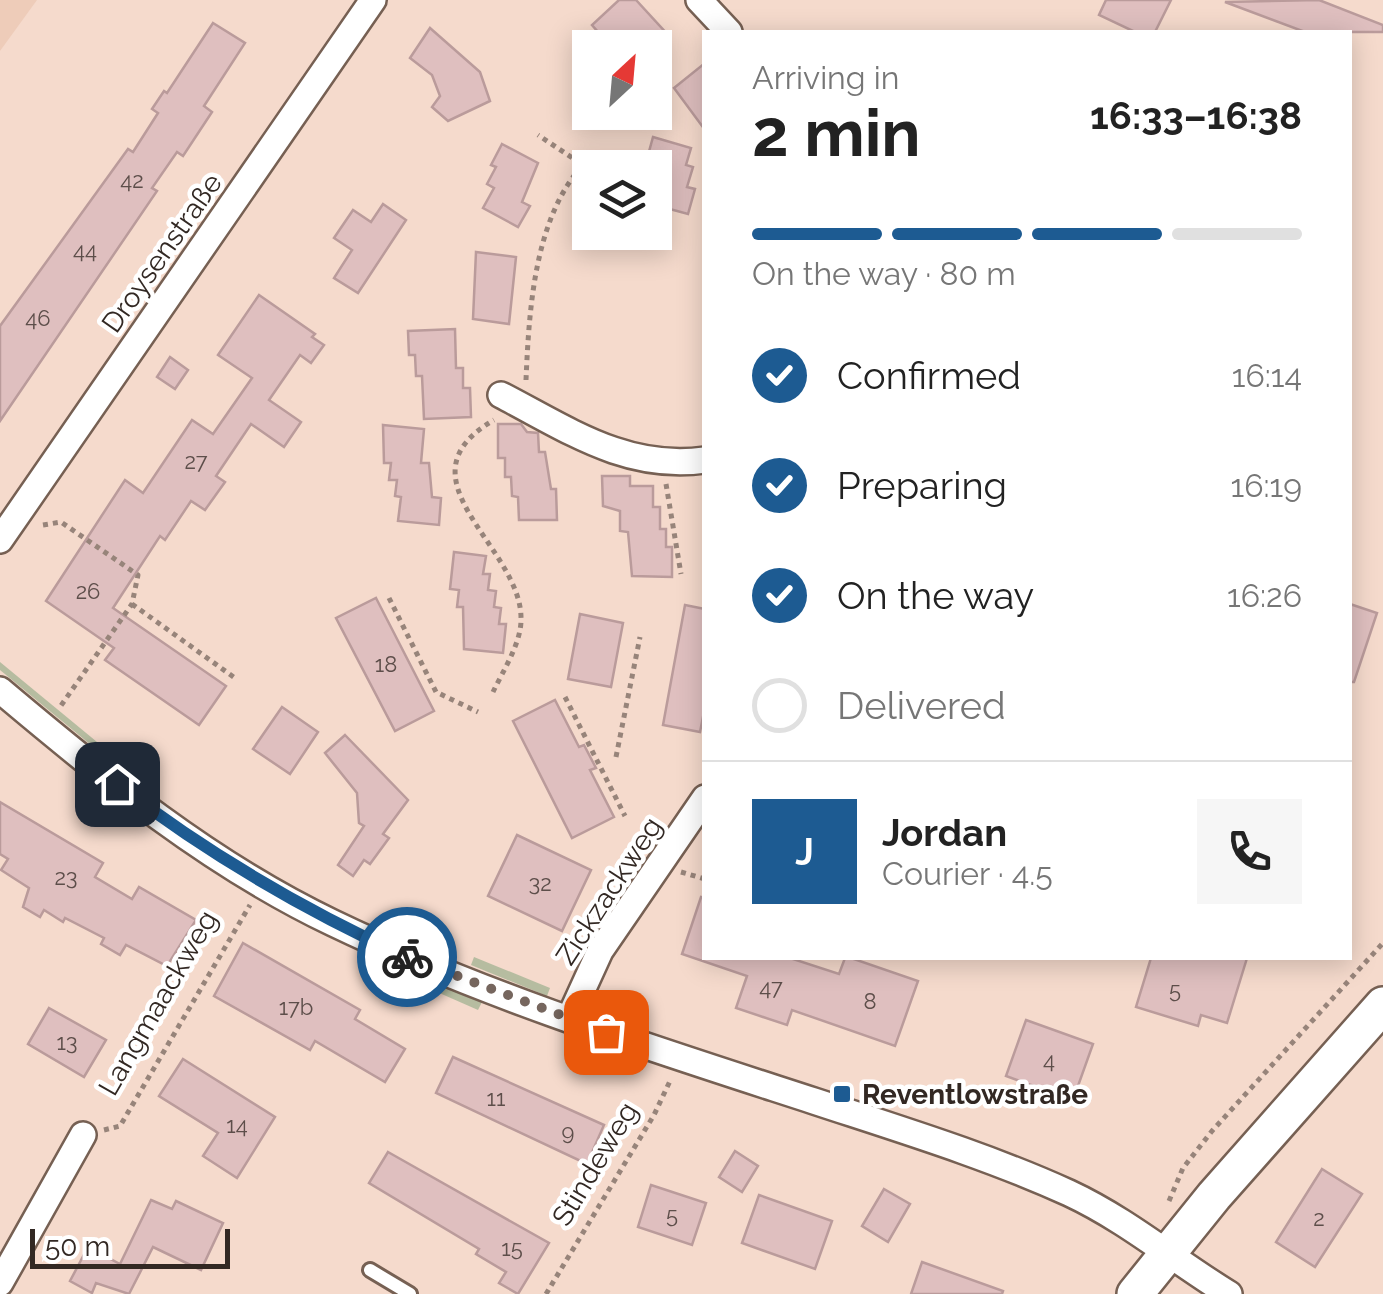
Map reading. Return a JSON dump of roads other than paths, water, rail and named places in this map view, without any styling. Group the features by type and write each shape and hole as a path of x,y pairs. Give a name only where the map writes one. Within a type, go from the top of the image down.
{"street":[{"name":"Droysenstraße","path":"0,540 373,0"},
{"path":"699,0 727,30"},
{"path":"500,395 588,443 624,456 662,462 702,460"},
{"path":"0,690 186,836 262,885 437,971 934,1142 1066,1192 1119,1219 1228,1294"},
{"name":"Zickzackweg","path":"569,1019 600,952 702,802"},
{"path":"1135,1294 1383,1005"},
{"path":"0,1284 83,1135"}],"lane":[{"path":"370,1270 410,1294"}],"place":[{"name":"Reventlowstraße","path":"842,1094"}]}
